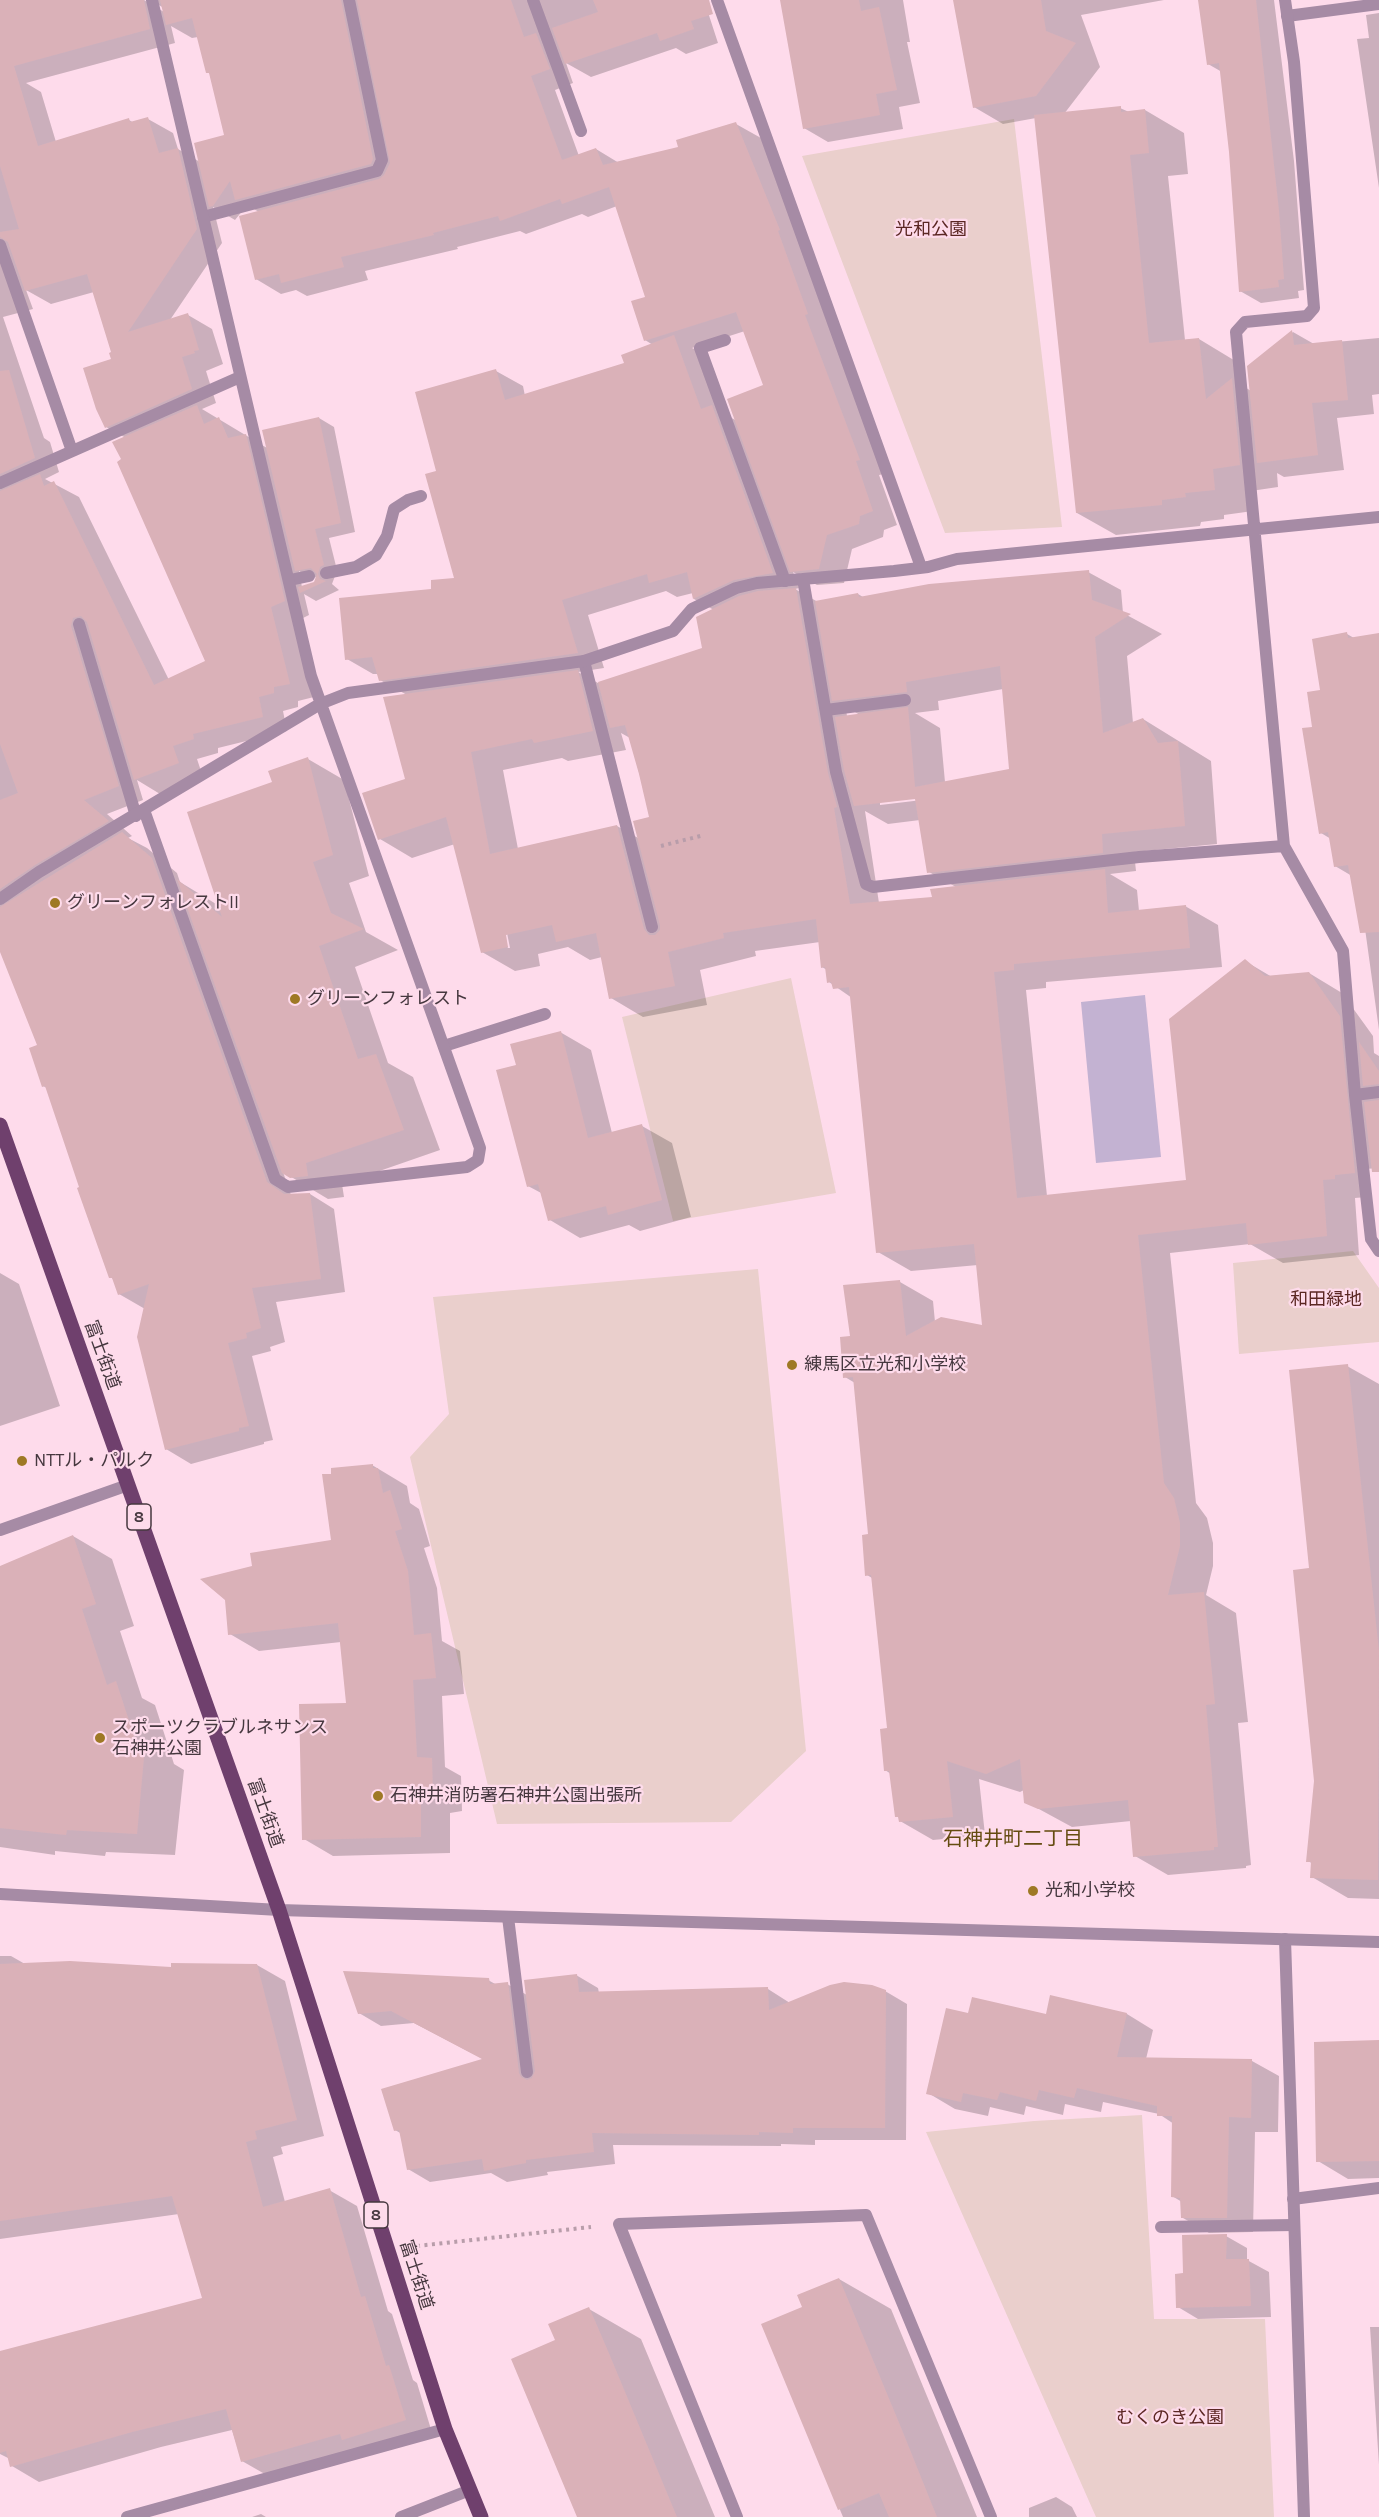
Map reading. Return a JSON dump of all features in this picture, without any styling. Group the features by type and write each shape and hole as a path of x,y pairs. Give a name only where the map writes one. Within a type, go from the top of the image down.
{"main road":[{"name":"富士街道","path":"0,1125 279,1910 445,2429 481,2517"}],"street":[{"path":"80,624 140,813 275,1179 288,1187 467,1167 478,1160 480,1148 311,676 152,0"},
{"path":"203,217 377,171 382,160 349,0"},
{"path":"533,0 581,131"},
{"path":"717,0 921,567"},
{"path":"1285,0 1294,62 1314,308 1307,316 1245,322 1236,332 1284,846 1343,951 1355,1095 1371,1239 1379,1251"},
{"path":"1287,16 1379,4"},
{"path":"0,244 72,451"},
{"path":"725,340 700,348 785,581"},
{"path":"0,483 240,377"},
{"path":"326,573 356,567 376,555 387,536 394,510 408,500 421,496"},
{"path":"0,899 39,872 320,704 348,693 584,661 673,631 692,609 735,588 757,583 921,567 957,559 1379,517"},
{"path":"290,580 309,576"},
{"path":"803,579 836,772 866,884 873,887 1138,857 1284,846"},
{"path":"584,661 652,927"},
{"path":"826,710 905,700"},
{"path":"444,1046 545,1014"},
{"path":"1355,1095 1379,1092"},
{"path":"0,1530 128,1485"},
{"path":"0,1894 279,1910 1379,1942"},
{"path":"508,1917 527,2072"},
{"path":"1286,1939 1304,2517"},
{"path":"1293,2199 1379,2187"},
{"path":"737,2517 619,2224 866,2215 991,2517"},
{"path":"1161,2227 1294,2225"},
{"path":"127,2517 445,2429"},
{"path":"401,2517 470,2490"}],"path":[{"path":"633,853 704,835"},
{"path":"416,2246 619,2224"}],"green space":[{"name":"光和公園","path":"1014,119 1062,527 945,533 802,156"},
{"path":"791,978 836,1193 673,1221 622,1017"},
{"name":"和田緑地","path":"1353,1251 1379,1288 1379,1342 1239,1354 1233,1263"},
{"path":"758,1269 806,1751 731,1822 497,1824 410,1457 449,1414 433,1297"},
{"name":"むくのき公園","path":"1142,2115 1154,2319 1265,2319 1274,2517 1096,2517 926,2132 1034,2121"}],"shaded area":[{"path":"1145,995 1161,1157 1096,1163 1081,1002"}],"building":[{"path":"0,0 144,0 150,29 14,66 38,146 129,118 130,122 148,117 159,153 178,148 197,229 128,332 188,313 199,350 182,357 192,389 105,428 96,409 83,368 111,359 109,353 111,352 87,274 25,291 8,242 0,237 0,232 19,229 0,166"},
{"path":"160,0 341,0 373,159 371,164 235,200 230,181 213,206 209,207 194,143 224,135 209,73 206,73 192,18 166,25"},
{"path":"357,0 511,0 524,37 536,33 550,69 531,76 562,160 596,148 603,165 678,147 676,140 736,122 780,230 778,231 808,314 805,315 860,460 856,461 873,511 860,516 859,524 827,535 819,569 790,572 727,399 763,385 736,312 644,341 631,301 645,297 609,187 562,204 560,199 500,221 498,216 433,233 434,235 341,257 344,267 281,283 279,274 255,280 239,216 379,179 384,175 390,163"},
{"path":"593,0 709,0 713,14 691,21 694,29 660,41 657,33 565,64 552,28 598,12"},
{"path":"780,0 859,0 861,11 879,7 897,90 876,94 880,115 803,129"},
{"path":"953,0 1041,0 1046,31 1076,43 1036,96 973,108"},
{"path":"1198,0 1256,0 1279,211 1284,279 1278,280 1279,287 1239,292 1229,152 1219,63 1207,65"},
{"path":"1121,106 1121,112 1145,109 1149,153 1130,155 1149,343 1199,338 1206,399 1232,378 1240,465 1213,469 1215,490 1185,493 1186,497 1162,500 1162,505 1076,513 1034,115"},
{"path":"1292,330 1294,345 1342,340 1348,400 1312,403 1318,455 1257,463 1247,366"},
{"path":"674,335 701,409 712,405 773,573 734,580 693,599 687,572 649,583 647,574 562,600 578,653 379,681 372,657 345,660 339,598 431,589 431,580 454,578 425,474 436,471 415,392 496,369 505,400 624,363 621,355"},
{"path":"9,370 35,458 0,474 0,371"},
{"path":"197,405 204,424 219,417 228,438 246,434 285,601 271,607 290,684 274,687 274,693 259,697 263,717 193,734 194,739 173,746 179,763 134,780 87,622 81,616 73,618 71,626 119,786 84,800 109,821 35,865 0,889 0,800 18,793 0,744 0,491 40,474 44,486 54,481 154,685 205,661 117,462 121,459 112,442"},
{"path":"319,417 341,523 315,529 324,565 320,567 318,574 320,579 326,581 300,593 298,587 314,582 317,574 311,568 295,571 262,430"},
{"path":"1089,570 1092,600 1131,614 1095,637 1103,733 1143,718 1158,743 1178,741 1185,826 1102,834 1103,853 927,873 915,799 854,806 844,770 835,717 908,707 915,787 1009,769 1000,666 906,682 907,692 832,701 815,601 858,593 859,597 929,584"},
{"path":"796,588 828,773 837,807 834,808 850,904 932,897 930,889 1105,869 1108,913 1186,905 1190,948 1014,964 1014,970 994,972 1017,1198 1186,1180 1169,1019 1245,959 1265,976 1309,972 1340,1016 1355,1173 1335,1175 1335,1179 1323,1180 1327,1236 1248,1245 1246,1223 1138,1235 1164,1483 1174,1498 1180,1523 1180,1546 1168,1595 1204,1592 1215,1704 1206,1705 1218,1847 1214,1847 1214,1850 1133,1857 1128,1800 1038,1809 1024,1803 1020,1759 986,1774 947,1761 953,1817 899,1822 898,1817 895,1817 889,1771 884,1771 880,1729 887,1728 871,1575 865,1576 862,1535 868,1534 853,1377 843,1378 840,1337 850,1336 843,1285 900,1280 906,1336 941,1317 982,1325 974,1244 876,1253 849,987 833,989 831,982 827,983 825,967 821,968 816,919 723,933 724,938 668,952 675,986 609,999 596,933 556,942 552,925 506,935 508,947 481,953 446,817 378,840 362,793 405,779 383,697 578,670 593,731 534,743 532,739 471,752 490,854 617,825 644,929 649,935 655,935 660,930 660,925 633,821 649,817 625,725 610,728 598,682 702,648 696,617 739,596 758,591"},
{"path":"1347,632 1348,638 1379,633 1379,932 1360,933 1348,865 1334,867 1328,832 1319,834 1302,728 1312,727 1307,692 1320,690 1312,639"},
{"name":"グリーンフォレスト","path":"308,757 333,855 313,862 331,913 364,929 319,946 358,1059 376,1054 404,1130 306,1163 308,1176 290,1178 282,1173 177,879 222,917 187,812 272,782 268,771"},
{"path":"122,832 152,858 267,1182 284,1194 310,1193 321,1279 252,1288 261,1328 246,1333 247,1338 228,1343 249,1426 239,1428 239,1431 165,1450 137,1337 149,1284 118,1295 112,1278 109,1278 77,1188 79,1187 45,1086 42,1087 29,1048 37,1045 0,952 0,907"},
{"path":"561,1031 588,1138 642,1124 662,1200 608,1215 606,1206 548,1221 538,1184 527,1187 496,1070 516,1065 510,1044"},
{"path":"1359,1042 1379,1071 1379,1084 1363,1086"},
{"path":"1379,1100 1379,1172 1372,1172 1364,1102"},
{"path":"1348,1364 1379,1651 1378,1880 1310,1878 1311,1862 1306,1862 1314,1781 1293,1570 1309,1568 1289,1370"},
{"path":"373,1464 373,1468 378,1468 383,1493 390,1490 402,1529 395,1531 408,1571 414,1635 431,1633 436,1678 413,1680 417,1757 432,1758 433,1795 421,1796 421,1837 302,1840 299,1704 346,1703 338,1623 228,1635 225,1600 200,1579 252,1566 250,1553 331,1540 322,1474 331,1474 331,1468"},
{"path":"73,1535 96,1604 82,1609 107,1685 116,1681 137,1745 145,1746 137,1834 67,1830 66,1835 0,1828 0,1566"},
{"path":"70,1961 171,1967 171,1963 257,1964 297,2120 255,2131 257,2139 246,2142 263,2207 330,2188 361,2297 365,2296 386,2366 389,2365 406,2420 342,2440 340,2434 241,2462 226,2409 132,2432 10,2467 6,2451 0,2453 0,2351 202,2298 172,2196 0,2221 0,1964"},
{"path":"343,1971 489,1978 490,1984 508,1982 519,2073 527,2080 532,2078 535,2071 524,1980 577,1974 579,1992 768,1987 769,2010 830,1985 844,1982 872,1985 886,1990 885,2128 793,2128 793,2133 759,2132 759,2135 592,2133 594,2152 526,2160 526,2163 484,2171 482,2159 407,2170 399,2130 394,2131 381,2089 482,2059 391,2011 358,2014"},
{"path":"1050,1995 1127,2013 1117,2057 1252,2059 1251,2118 1229,2117 1227,2218 1181,2218 1180,2198 1171,2197 1172,2116 1157,2116 1157,2106 1077,2088 1074,2098 1039,2090 1036,2101 1000,2092 997,2100 963,2093 961,2102 926,2094 946,2008 968,2013 972,1997 1046,2014"},
{"path":"1379,2040 1379,2161 1316,2162 1314,2042"},
{"path":"1227,2234 1226,2259 1249,2259 1251,2306 1176,2308 1175,2274 1183,2273 1182,2235"},
{"path":"839,2278 937,2517 889,2517 879,2493 838,2510 761,2324 802,2307 797,2295"},
{"path":"589,2307 677,2517 577,2517 511,2359 555,2340 548,2324"}],"place":[{"name":"グリーンフォレストII","path":"55,903"},
{"name":"グリーンフォレスト","path":"295,999"},
{"name":"練馬区立光和小学校","path":"792,1365"},
{"name":"NTTル・パルク","path":"22,1461"},
{"name":"スポーツクラブルネサンス 石神井公園","path":"100,1738"},
{"name":"石神井消防署石神井公園出張所","path":"378,1796"},
{"name":"光和小学校","path":"1033,1891"}],"district":[{"name":"石神井町二丁目","path":"1013,1839"}]}
